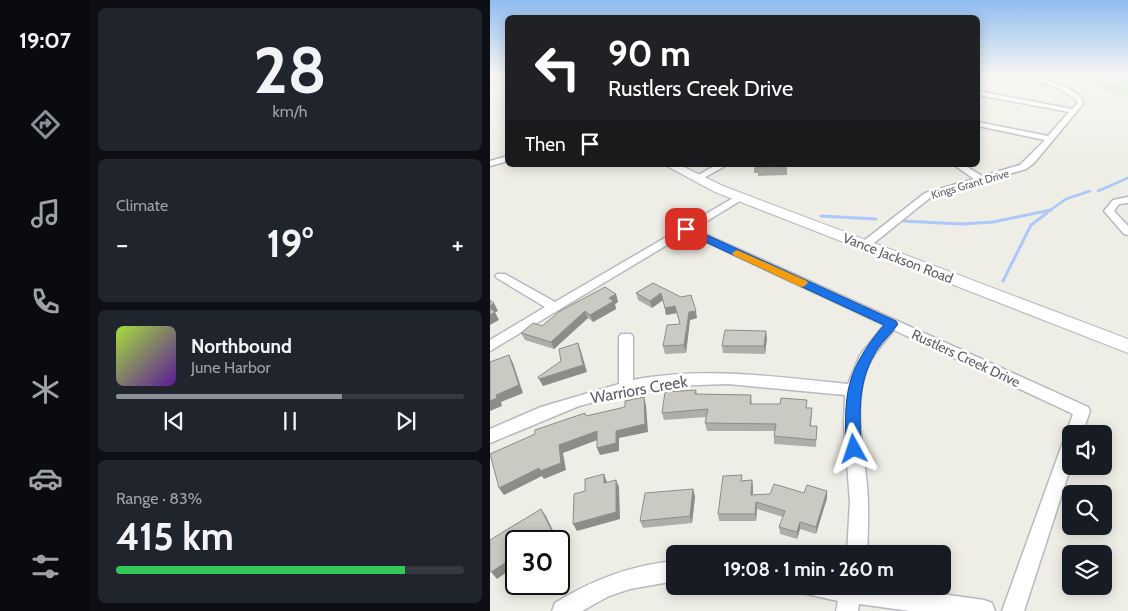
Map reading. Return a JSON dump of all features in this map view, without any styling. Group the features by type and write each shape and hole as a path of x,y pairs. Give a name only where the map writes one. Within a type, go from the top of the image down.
{"main road":[{"name":"Vance Jackson Road","path":"674,167 740,197 1128,346"}],"street":[{"path":"1034,104 1074,111 1080,104"},
{"name":"Kings Grant Drive","path":"866,245 928,195 1024,167 1074,111"},
{"path":"980,124 1050,139"},
{"path":"490,164 505,159"},
{"path":"697,178 719,167"},
{"path":"961,167 982,180"},
{"path":"490,346 740,197"},
{"path":"1128,200 1116,202 1109,211 1128,232"},
{"name":"Rustlers Creek Drive","path":"686,229 1082,411 1077,425"},
{"path":"501,276 554,307"},
{"path":"857,545 858,484 852,432 854,390 862,364 869,351 892,324"},
{"path":"626,337 626,388"},
{"name":"Warriors Creek","path":"490,436 557,407 626,388 692,379 728,378 854,390"},
{"path":"1013,611 1062,468"},
{"path":"562,611 582,597 606,586 645,574 666,572"},
{"path":"850,596 984,611"}],"building":[{"path":"653,283 681,297 691,295 696,311 689,312 684,345 663,346 667,325 680,324 675,306 665,308 661,293 650,301 636,293"},
{"path":"605,287 616,294 609,298 614,301 590,315 585,311 551,342 521,333 533,323 542,326 560,311"},
{"path":"490,308 495,312 490,315"},
{"path":"725,330 766,331 764,346 722,346"},
{"path":"578,343 583,365 539,379 538,377 561,361 559,349"},
{"path":"509,355 519,385 496,395 497,398 490,401 490,362"},
{"path":"696,390 695,394 751,395 750,404 780,404 781,398 807,400 806,408 812,408 810,426 817,426 816,440 774,436 776,424 705,423 708,409 662,413 665,392"},
{"path":"644,397 645,424 616,431 616,443 597,448 597,431 559,445 561,463 540,471 539,468 499,488 490,454 535,434 535,430 585,413 586,416 625,407 625,401"},
{"path":"604,474 604,483 616,480 616,512 573,524 574,494 585,491 585,479"},
{"path":"742,475 741,481 752,480 751,495 770,494 774,484 804,493 807,485 827,491 816,527 800,522 797,532 779,527 785,511 756,502 755,514 718,514 723,476"},
{"path":"693,489 690,516 640,521 645,493"},
{"path":"541,509 552,530 506,530"},
{"path":"505,531 505,563 491,572 490,570 490,540"}],"waterway":[{"path":"1098,191 1128,178"},
{"path":"1050,210 1066,199 1090,191"},
{"path":"903,221 961,224 993,222 1050,210"},
{"path":"1003,281 1031,225 1047,213"},
{"path":"821,216 876,219"}],"slow traffic":[{"path":"737,253 803,283"}],"route":[{"path":"686,229 892,324 869,351 856,379 852,405 854,449"}]}
